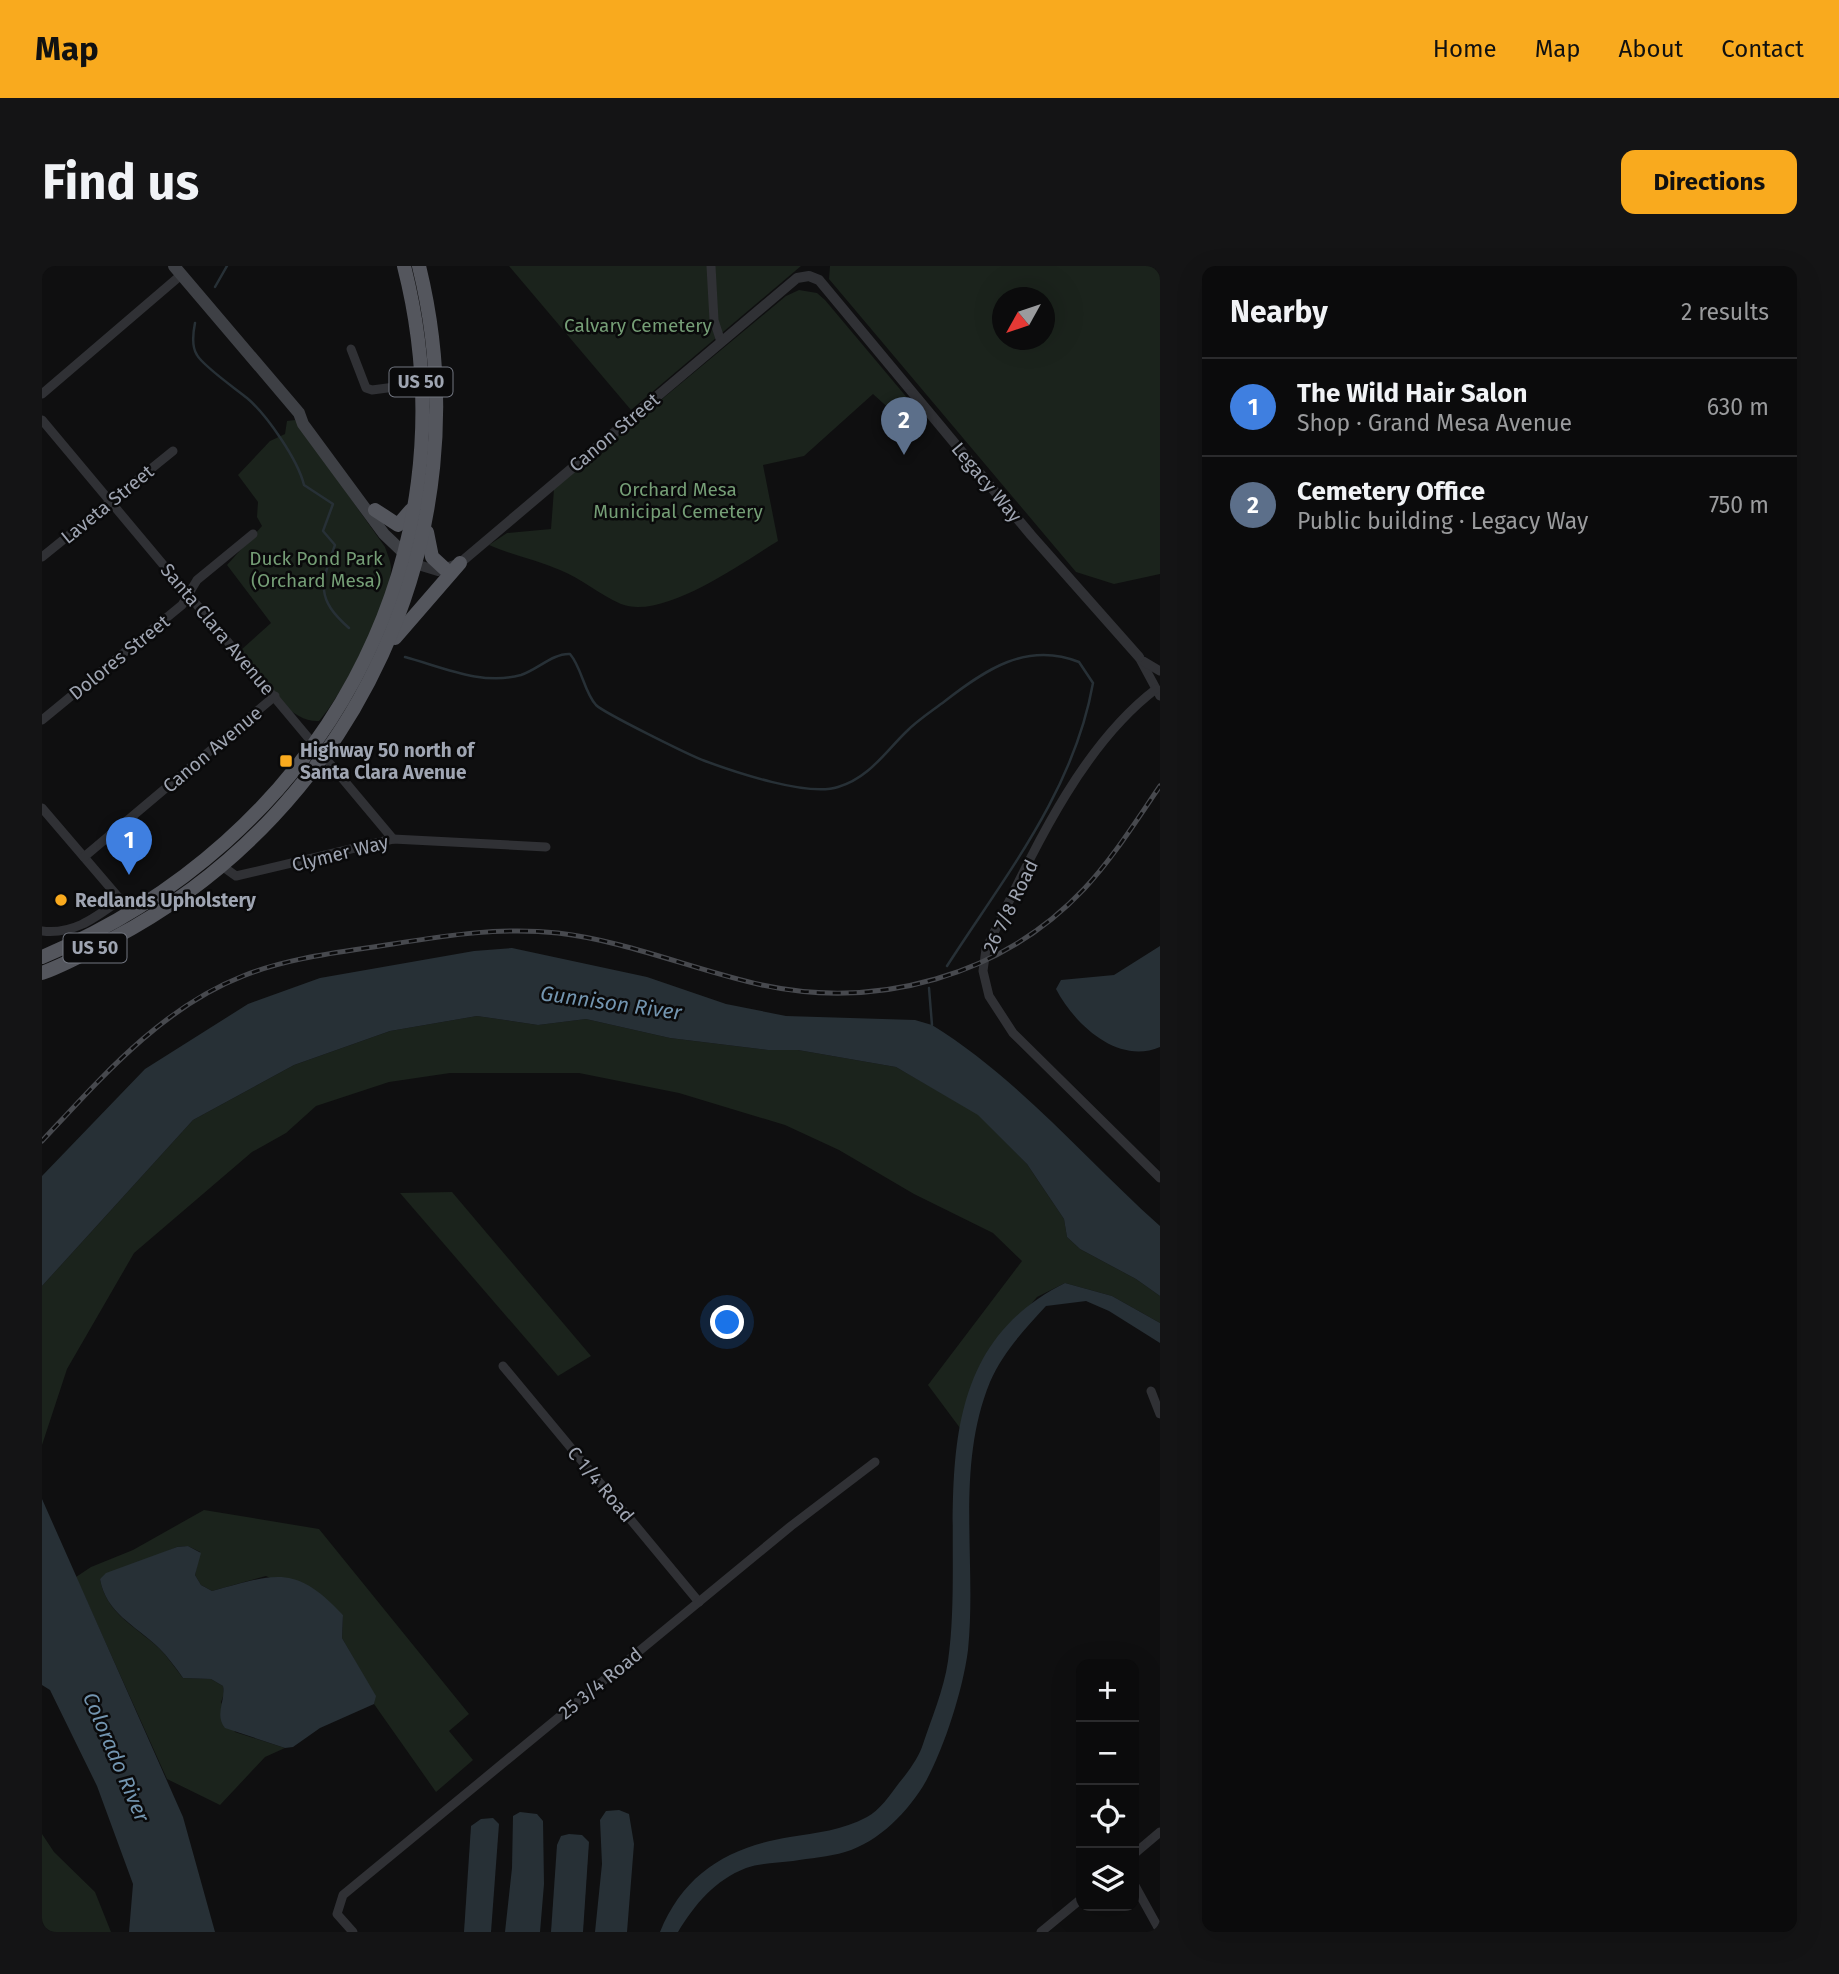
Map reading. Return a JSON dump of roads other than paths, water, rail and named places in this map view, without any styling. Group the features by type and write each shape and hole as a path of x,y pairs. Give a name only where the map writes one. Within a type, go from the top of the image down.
{"highway":[{"name":"US 50","path":"42,957 131,912 226,845 320,751 374,642 399,547 414,505 421,423 420,359 404,266"},
{"name":"US 50","path":"42,973 148,920 240,851 290,800 384,653 415,564 433,473 436,411 433,338 419,266"},
{"path":"375,510 398,525 405,520 414,505"},
{"path":"426,519 432,557 445,569"},
{"path":"384,653 421,605 460,563"},
{"path":"148,920 152,908 224,856 226,845"},
{"path":"42,967 119,930 131,912"}],"main road":[{"path":"178,270 299,413 303,424 376,523 415,564"},
{"path":"299,413 310,419 399,547"}],"street":[{"path":"711,266 713,320 721,342"},
{"path":"42,394 178,270"},
{"name":"Canon Street","path":"445,569 460,563 797,278 810,271"},
{"name":"Legacy Way","path":"810,271 1031,535 1139,657"},
{"path":"351,349 366,388 421,386 436,411"},
{"name":"Santa Clara Avenue","path":"42,420 393,839"},
{"name":"Laveta Street","path":"42,557 173,452"},
{"name":"Dolores Street","path":"42,720 182,606 197,580 253,534"},
{"path":"415,564 431,571 445,569"},
{"path":"1139,657 1160,671"},
{"path":"1139,657 1158,693"},
{"name":"26 7/8 Road","path":"1158,693 1120,724 1080,771 986,949 984,971 989,996 1013,1033 1160,1178"},
{"name":"Canon Avenue","path":"84,857 275,696"},
{"path":"42,808 131,912"},
{"name":"Clymer Way","path":"222,866 236,876 250,874 393,839 546,847"},
{"path":"42,931 60,933 73,929 90,921 121,899"},
{"name":"C 1/4 Road","path":"503,1366 699,1602"},
{"path":"1151,1391 1160,1414"},
{"name":"25 3/4 Road","path":"353,1932 337,1914 342,1895 699,1602 875,1462"},
{"path":"1139,1850 1160,1832"},
{"path":"1139,1893 1160,1931"},
{"path":"1041,1932 1076,1903"}],"water":[{"path":"1160,946 1160,1047 1129,1051 1099,1038 1074,1016 1056,989 1061,980 1114,975"},
{"name":"Gunnison River","path":"512,948 647,977 726,1004 786,1016 915,1020 932,1025 993,1069 1022,1094 1160,1226 1160,1296 1136,1279 1080,1249 1067,1237 1064,1219 1027,1164 978,1115 896,1067 798,1050 768,1050 670,1038 586,1019 538,1025 477,1016 390,1031 294,1065 193,1120 42,1286 42,1176 145,1069 248,1004 320,978 474,951"},
{"path":"1065,1283 1112,1296 1160,1323 1160,1343 1109,1311 1086,1301 1046,1306 1015,1341 995,1371 979,1415 973,1448 969,1515 970,1616 966,1665 946,1734 926,1781 902,1814 870,1841 833,1855 746,1868 715,1886 691,1912 678,1932 660,1932 682,1894 711,1866 747,1848 839,1828 867,1817 884,1802 915,1761 937,1704 948,1661 956,1451 966,1401 985,1356 1017,1316"},
{"name":"Colorado River","path":"42,1499 183,1817 215,1932 129,1932 133,1884 97,1786 50,1690 42,1685"},
{"path":"188,1546 201,1553 195,1575 201,1585 212,1591 282,1577 311,1587 326,1598 343,1615 342,1638 376,1696 374,1704 320,1728 293,1747 285,1748 225,1728 220,1718 223,1686 211,1679 183,1678 159,1648 115,1610 103,1591 100,1579 106,1573 177,1547"},
{"path":"619,1810 629,1814 634,1844 627,1932 595,1932 602,1864 600,1820 606,1811"},
{"path":"520,1812 537,1814 543,1821 544,1884 540,1932 505,1932 512,1868 513,1816"},
{"path":"493,1818 499,1824 491,1932 464,1932 471,1826 481,1819"},
{"path":"582,1835 589,1842 583,1932 551,1932 557,1845 561,1836"}],"waterway":[{"path":"215,287 227,266"},
{"path":"195,323 193,344 200,360 255,406 289,451 304,485 333,504 323,531 335,545 326,570 324,590 330,608 349,628"},
{"path":"405,657 462,674 506,678 527,673 557,656 570,654 596,705 630,725 697,757 734,771 809,789 838,787 859,777 876,764 916,723 976,679 1007,662 1042,655 1060,656 1079,662 1093,683 1084,722 1070,760 1035,831 947,966"},
{"path":"929,988 932,1025"}],"railway":[{"path":"42,1141 134,1047 185,1006 213,990 261,969 317,956 455,935 537,931 609,942 737,979 806,992 850,993 893,989 936,979 977,964 1015,944 1051,919 1084,889 1105,865 1160,786"}],"place":[{"name":"Cemetery Office","path":"904,455"},
{"name":"Highway 50 north of Santa Clara Avenue","path":"286,761"},
{"name":"The Wild Hair Salon","path":"129,875"},
{"name":"Redlands Upholstery","path":"61,900"}],"park label":[{"name":"Calvary Cemetery","path":"638,325"},
{"name":"Orchard Mesa Municipal Cemetery","path":"678,500"},
{"name":"Duck Pond Park (Orchard Mesa)","path":"316,569"}]}
